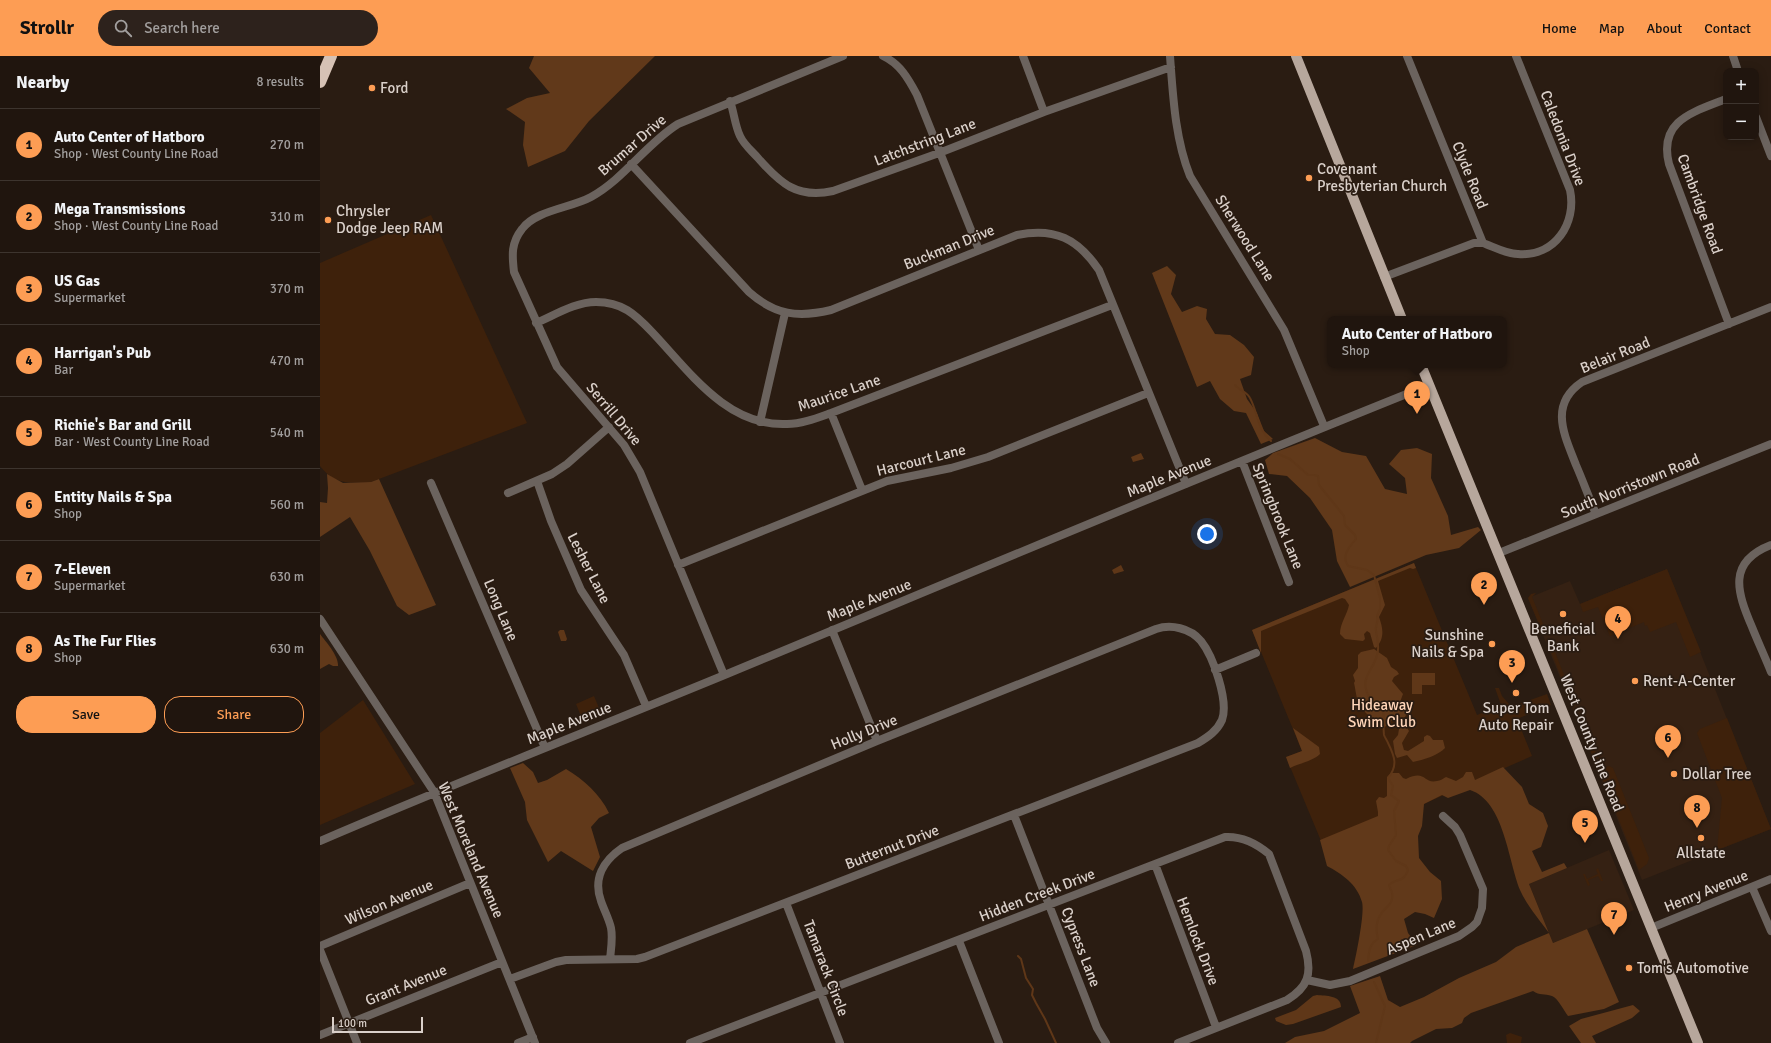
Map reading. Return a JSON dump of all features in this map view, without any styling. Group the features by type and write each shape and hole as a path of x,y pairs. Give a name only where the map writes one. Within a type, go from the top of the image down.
{"highway":[{"path":"320,82 331,56"}],"main road":[{"path":"1296,56 1401,316"},
{"name":"West County Line Road","path":"1422,368 1698,1043"}],"street":[{"name":"Brumar Drive","path":"514,240 522,228 532,220 590,198 604,188 669,129 730,101 843,56"},
{"path":"883,56 896,64 909,81 917,95 979,250"},
{"path":"1023,56 1044,112"},
{"name":"Sherwood Lane","path":"1170,56 1179,140 1183,160 1190,176 1284,330 1324,426"},
{"name":"Clyde Road","path":"1407,56 1483,243"},
{"name":"Caledonia Drive","path":"1483,243 1520,255 1534,253 1546,247 1562,234 1571,213 1572,200 1570,190 1516,56"},
{"path":"1733,56 1737,68"},
{"name":"Latchstring Lane","path":"730,101 740,136 743,141 780,182 801,192 812,194 833,191 939,153 1044,112 1171,67"},
{"name":"Cambridge Road","path":"1723,100 1682,118 1670,133 1666,147 1669,164 1729,324"},
{"path":"1759,125 1771,156"},
{"name":"Buckman Drive","path":"631,164 749,292 764,304 785,314 807,314 831,310 1017,235 1032,232 1052,233 1061,236 1078,246 1092,260 1099,270 1186,484"},
{"name":"Serrill Drive","path":"514,240 512,257 514,272 557,367 624,445 640,472 724,675"},
{"path":"1384,277 1474,243 1483,243"},
{"name":"Maurice Lane","path":"536,323 587,303 607,303 627,309 635,314 715,398 737,413 760,422 787,424 801,423 831,413 1112,305"},
{"name":"Belair Road","path":"1596,514 1562,426 1562,411 1567,397 1575,387 1582,382 1771,307"},
{"path":"760,422 785,314"},
{"name":"Maple Avenue","path":"320,841 434,792 724,675 1324,426 1429,385"},
{"name":"Harcourt Lane","path":"678,565 862,490 902,477 951,468 988,457 1148,393"},
{"path":"831,413 862,490"},
{"path":"508,493 537,481 567,464 609,427"},
{"name":"South Norristown Road","path":"1499,553 1771,444"},
{"name":"Springbrook Lane","path":"1242,461 1289,582"},
{"name":"Lesher Lane","path":"537,481 551,521 581,590 624,655 646,706"},
{"name":"Long Lane","path":"430,484 545,748"},
{"path":"1771,545 1760,549 1747,561 1740,574 1738,589 1742,603 1771,672"},
{"name":"West Moreland Avenue","path":"320,619 434,792 534,1040"},
{"name":"Holly Drive","path":"610,959 611,928 600,897 598,886 601,870 615,853 629,845 878,741 1162,627 1175,627 1195,636 1205,648 1215,670"},
{"path":"832,630 878,741"},
{"path":"1215,670 1256,653"},
{"name":"Butternut Drive","path":"510,979 556,962 637,959 645,957 1198,743 1218,727 1224,711 1223,695 1215,670"},
{"name":"Cypress Lane","path":"1014,815 1097,1028 1106,1043"},
{"name":"Aspen Lane","path":"1307,980 1330,985 1350,981 1459,936 1477,922 1483,902 1483,889 1456,827 1443,816"},
{"name":"Hidden Creek Drive","path":"690,1043 1225,837 1240,838 1255,844 1269,854 1306,951 1309,961 1307,980"},
{"name":"Hemlock Drive","path":"1155,864 1216,1027"},
{"name":"Henry Avenue","path":"1651,928 1771,879"},
{"name":"Wilson Avenue","path":"320,946 470,883"},
{"path":"1752,887 1771,931"},
{"name":"Tamarack Circle","path":"786,903 840,1043"},
{"path":"959,940 999,1043"},
{"path":"320,950 357,1043"},
{"name":"Grant Avenue","path":"320,1035 502,962"},
{"path":"1178,1043 1287,1000 1302,989 1307,980"},
{"path":"518,1043 534,1040"}],"shaded area":[{"path":"1141,453 1144,459 1133,462 1131,457"},
{"path":"1121,565 1124,571 1114,574 1112,570"},
{"path":"1667,569 1771,829 1642,880 1528,598 1570,581 1580,604"},
{"path":"560,630 564,630 567,639 566,641 561,641 558,632"},
{"path":"1412,673 1435,673 1435,685 1422,685 1422,694 1412,694"},
{"path":"1609,850 1634,910 1553,943 1529,884"},
{"path":"1317,995 1336,998 1339,1000 1341,1007 1293,1024 1286,1025 1276,1021 1275,1018 1296,1010 1313,996"}],"green space":[{"path":"534,56 655,56 589,121 565,151 528,167 523,145 525,122 506,109 527,98 550,93 529,68"},
{"path":"431,215 527,423 371,482 342,482 331,477 320,466 320,263"},
{"path":"1167,266 1176,275 1171,294 1182,312 1197,306 1207,309 1206,319 1215,334 1230,335 1244,345 1254,357 1251,375 1240,379 1247,399 1257,413 1264,431 1273,439 1261,444 1246,413 1234,411 1220,399 1210,381 1197,387 1152,273"},
{"path":"1315,438 1342,452 1366,456 1385,489 1407,494 1405,478 1389,464 1401,450 1417,448 1432,454 1431,478 1448,516 1451,535 1478,527 1481,530 1459,548 1426,555 1350,587 1337,561 1332,530 1310,498 1287,476 1269,474 1265,460 1273,453"},
{"path":"327,474 343,483 371,482 379,479 436,605 409,615 397,606 370,551 350,517 320,537 320,502 327,503"},
{"name":"Hideaway Swim Club","path":"1414,563 1477,715 1501,705 1495,688 1499,688 1502,696 1509,704 1508,708 1547,694 1551,705 1517,719 1532,756 1324,848 1286,757 1302,751 1252,630"},
{"path":"1414,563 1416,568 1410,568 1378,581 1385,605 1379,617 1382,637 1376,648 1374,647 1370,633 1367,631 1364,634 1365,639 1363,641 1345,639 1340,634 1341,626 1349,605 1345,599 1342,598 1261,631 1261,653 1252,630"},
{"path":"1667,569 1701,652 1690,657 1676,622 1650,632 1647,625 1645,626 1644,622 1610,636 1598,607 1583,612 1580,604"},
{"path":"1536,593 1532,597 1545,629 1542,631 1528,598 1531,594"},
{"path":"320,634 329,645 338,662 338,666 329,664 320,669"},
{"path":"1547,642 1551,642 1575,703 1572,704"},
{"path":"1374,649 1387,658 1391,667 1399,674 1394,677 1392,681 1403,694 1400,702 1408,711 1405,717 1394,718 1384,727 1382,727 1361,707 1357,698 1354,683 1355,681 1353,675 1358,668 1358,655 1361,652"},
{"path":"594,696 601,713 583,721 576,704"},
{"path":"363,700 415,784 320,825 320,733"},
{"path":"1578,716 1582,719 1598,758 1594,760"},
{"path":"1727,718 1771,829 1717,850 1722,798 1697,733 1700,729"},
{"path":"1406,726 1409,731 1402,743 1404,750 1408,751 1424,741 1424,737 1427,735 1433,740 1443,740 1445,748 1426,759 1413,762 1407,755 1397,758 1393,741 1398,735 1399,729"},
{"path":"1293,728 1319,747 1320,754 1310,760 1290,768 1286,757 1302,751"},
{"path":"523,763 533,772 538,783 547,780 566,769 591,788 605,806 609,813 599,818 591,827 600,857 593,871 561,851 548,862 527,820 525,802 510,768"},
{"path":"1609,766 1613,768 1649,858 1647,864 1639,870 1599,770"},
{"path":"1503,767 1522,787 1529,804 1543,813 1548,826 1541,847 1532,851 1542,872 1564,863 1567,868 1529,884 1549,933 1530,907 1520,890 1498,819 1490,806 1481,796 1470,790 1448,798 1442,795 1424,804 1422,826 1418,836 1419,858 1430,872 1441,881 1442,899 1434,918 1415,912 1404,919 1408,933 1417,945 1353,969 1361,925 1363,908 1362,902 1353,885 1338,872 1327,866 1320,840 1378,816 1376,801 1379,797 1384,798 1387,796 1387,777 1391,773 1399,773 1406,779 1412,776 1421,776 1429,781 1439,781 1446,777 1456,781 1463,777 1466,772 1472,772 1475,780"},
{"path":"1598,868 1603,881 1601,881 1598,876 1588,880 1590,885 1588,886 1583,874 1585,874 1587,879 1598,874 1596,870"},
{"path":"1587,929 1619,1002 1604,1009 1568,1016 1554,997 1533,991 1471,1013 1464,1018 1462,1023 1452,1028 1436,1029 1410,1043 1285,1043 1295,1037 1324,1031 1360,1013 1350,986 1380,976 1388,1000 1400,1007 1424,997 1459,978 1496,962 1516,947 1549,933 1553,943"},
{"path":"1633,1005 1640,1011 1632,1018 1592,1036 1596,1043 1581,1043 1569,1026 1581,1019"},
{"path":"1510,1033 1522,1037 1521,1043 1507,1043 1506,1035"}],"waterway":[{"path":"1235,385 1250,398 1260,426 1271,441"},
{"path":"1278,454 1290,459 1308,475 1318,476 1319,485 1344,516 1345,525 1355,535 1356,539 1349,548 1345,559 1348,566 1367,570 1374,575 1380,598 1380,609 1377,616 1378,620 1376,629 1378,652 1367,676 1365,686 1370,699 1376,701 1382,708 1384,735 1394,757 1393,769 1388,778 1393,786 1391,795 1399,801 1394,811 1396,835 1388,850 1396,861 1406,866 1408,870 1402,879 1389,885 1392,892 1392,900 1378,920 1378,939 1371,946 1368,961"},
{"path":"1018,956 1021,959 1026,978 1033,989 1032,995 1056,1043"},
{"path":"1374,982 1385,1006 1376,1043"}],"place":[{"name":"Ford","path":"372,88"},
{"name":"Covenant Presbyterian Church","path":"1309,178"},
{"name":"Chrysler Dodge Jeep RAM","path":"328,220"},
{"name":"Auto Center of Hatboro","path":"1417,414"},
{"name":"Mega Transmissions","path":"1484,605"},
{"name":"Beneficial Bank","path":"1563,614"},
{"name":"Harrigan's Pub","path":"1618,639"},
{"name":"Sunshine Nails & Spa","path":"1492,644"},
{"name":"Rent-A-Center","path":"1635,681"},
{"name":"US Gas","path":"1512,683"},
{"name":"Super Tom Auto Repair","path":"1516,693"},
{"name":"Entity Nails & Spa","path":"1668,758"},
{"name":"Dollar Tree","path":"1674,774"},
{"name":"As The Fur Flies","path":"1697,828"},
{"name":"Allstate","path":"1701,838"},
{"name":"Richie's Bar and Grill","path":"1585,843"},
{"name":"7-Eleven","path":"1614,935"},
{"name":"Tom's Automotive","path":"1629,968"}]}
